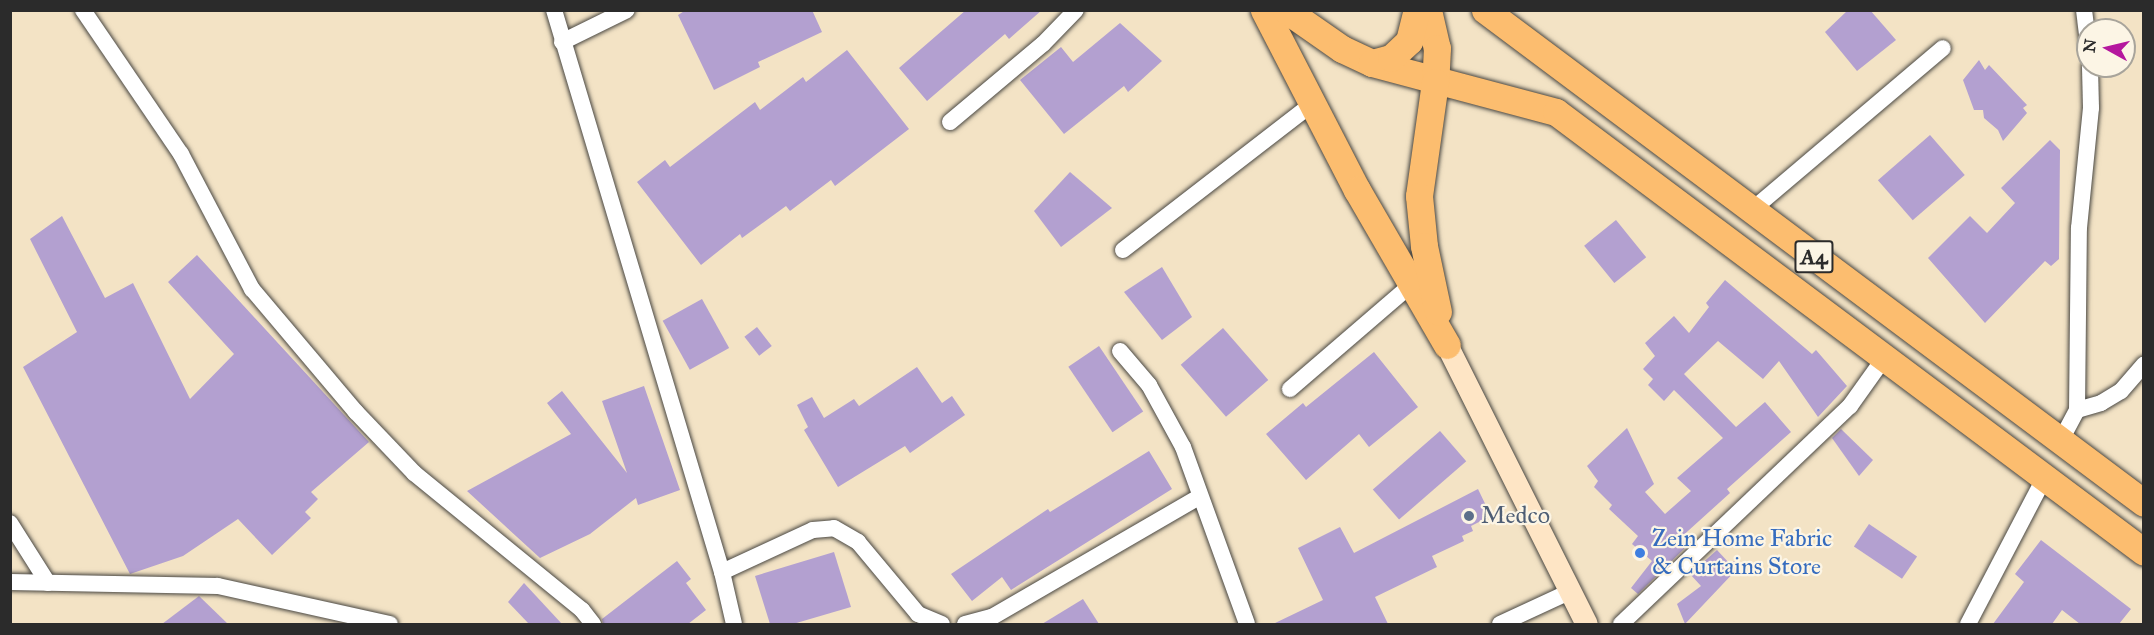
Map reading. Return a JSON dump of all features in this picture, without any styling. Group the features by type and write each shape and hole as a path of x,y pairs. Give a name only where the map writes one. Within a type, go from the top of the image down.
{"highway":[{"path":"1264,10 1312,104 1448,345"},
{"name":"A4","path":"1286,10 1342,49 1372,63 1436,82 1557,112 2144,552"},
{"path":"1372,63 1391,58 1409,41 1417,10"},
{"path":"1428,10 1437,48 1436,82 1419,196 1420,219 1433,294 1448,345"},
{"name":"A4","path":"1485,10 2144,503"}],"main road":[{"path":"1448,345 1587,624"}],"street":[{"path":"83,10 181,154 259,298 356,412 414,473 582,610 593,624"},
{"path":"554,10 722,572 734,624"},
{"path":"562,42 627,10"},
{"path":"950,122 1043,44 1076,10"},
{"path":"1752,210 1944,48"},
{"path":"2060,442 2077,410 2079,228 2091,108 2091,78"},
{"path":"1123,250 1312,104"},
{"path":"1290,389 1412,284"},
{"path":"1120,351 1149,385 1183,447 1199,497 1247,624"},
{"path":"1621,624 1850,406 1885,357"},
{"path":"2077,410 2101,403 2121,391 2144,365"},
{"path":"1968,624 2045,477"},
{"path":"964,624 1000,613 1199,497"},
{"path":"10,522 48,583"},
{"path":"722,572 813,530 834,528 858,542 918,614 942,624"},
{"path":"10,582 218,586 390,624"},
{"path":"1500,624 1571,591"}],"building":[{"path":"686,10 812,10 822,32 758,62 760,67 714,90 678,15"},
{"path":"966,10 1042,10 1009,39 1005,34 927,101 899,68"},
{"path":"1848,10 1870,10 1896,40 1857,71 1825,32"},
{"path":"1120,23 1162,61 1128,92 1124,86 1064,134 1020,80 1061,47 1073,62"},
{"path":"847,50 909,129 835,186 831,180 790,211 786,206 742,238 740,234 701,265 637,182 665,160 670,167 755,102 760,110 803,77 806,82"},
{"path":"1979,60 1985,70 1989,65 2027,105 2023,108 2027,113 2003,141 1998,130 1984,118 1983,110 1974,110 1963,80"},
{"path":"1930,135 1965,175 1913,220 1878,180"},
{"path":"2050,140 2060,150 2059,259 2051,266 2045,261 1985,323 1928,258 1970,216 1987,233 2015,203 2001,188"},
{"path":"1070,172 1112,208 1061,247 1034,211"},
{"path":"62,216 105,298 133,283 190,399 234,354 168,282 197,255 369,442 311,492 318,499 305,512 311,518 272,555 238,519 183,556 130,574 23,367 77,332 30,239"},
{"path":"1616,220 1646,257 1614,283 1584,246"},
{"path":"1162,267 1192,317 1162,340 1124,292"},
{"path":"1725,280 1812,354 1816,350 1847,386 1818,417 1779,361 1763,379 1718,341 1684,374 1736,427 1765,402 1791,432 1727,489 1730,493 1678,540 1685,548 1638,594 1631,588 1652,561 1632,544 1638,536 1609,509 1612,505 1594,487 1598,481 1587,466 1627,428 1654,484 1645,492 1665,514 1691,491 1677,478 1723,438 1674,390 1664,401 1648,385 1653,379 1643,369 1655,356 1645,343 1674,316 1689,333 1709,307 1706,303"},
{"path":"702,299 729,348 690,370 663,321"},
{"path":"757,327 772,346 759,356 744,337"},
{"path":"1223,328 1268,380 1226,417 1181,365"},
{"path":"1099,346 1143,411 1113,432 1068,367"},
{"path":"1374,352 1418,407 1369,447 1359,434 1306,480 1266,434 1303,403 1306,407"},
{"path":"917,367 942,403 952,396 965,415 910,453 905,446 838,487 804,430 808,427 797,405 812,397 824,418 854,399 859,406"},
{"path":"644,386 680,490 638,505 636,498 590,534 540,558 467,491 571,434 547,403 562,391 627,473 602,401"},
{"path":"1841,429 1873,460 1859,476 1832,438"},
{"path":"1440,431 1466,461 1399,520 1373,489"},
{"path":"1149,451 1172,489 1011,590 1002,577 972,601 951,574 1048,509 1050,512"},
{"path":"1478,489 1491,516 1471,526 1473,531 1462,536 1464,541 1432,556 1437,567 1375,597 1388,624 1273,624 1323,600 1298,548 1340,527 1354,553"},
{"path":"1869,524 1917,556 1902,579 1854,546"},
{"path":"2041,540 2131,609 2119,624 2080,624 2062,610 2052,624 1993,624 2024,582 2015,574"},
{"path":"1717,550 1730,564 1734,561 1739,567 1685,624 1677,604 1701,586 1690,574"},
{"path":"834,552 851,607 793,624 770,624 755,576"},
{"path":"677,561 691,579 686,583 706,610 688,624 603,624 602,619"},
{"path":"524,583 562,624 529,624 508,602"},
{"path":"199,596 228,624 162,624"},
{"path":"1083,599 1099,624 1042,624"}],"place":[{"name":"Medco","path":"1469,516"},
{"name":"Zein Home Fabric & Curtains Store","path":"1640,553"}]}
